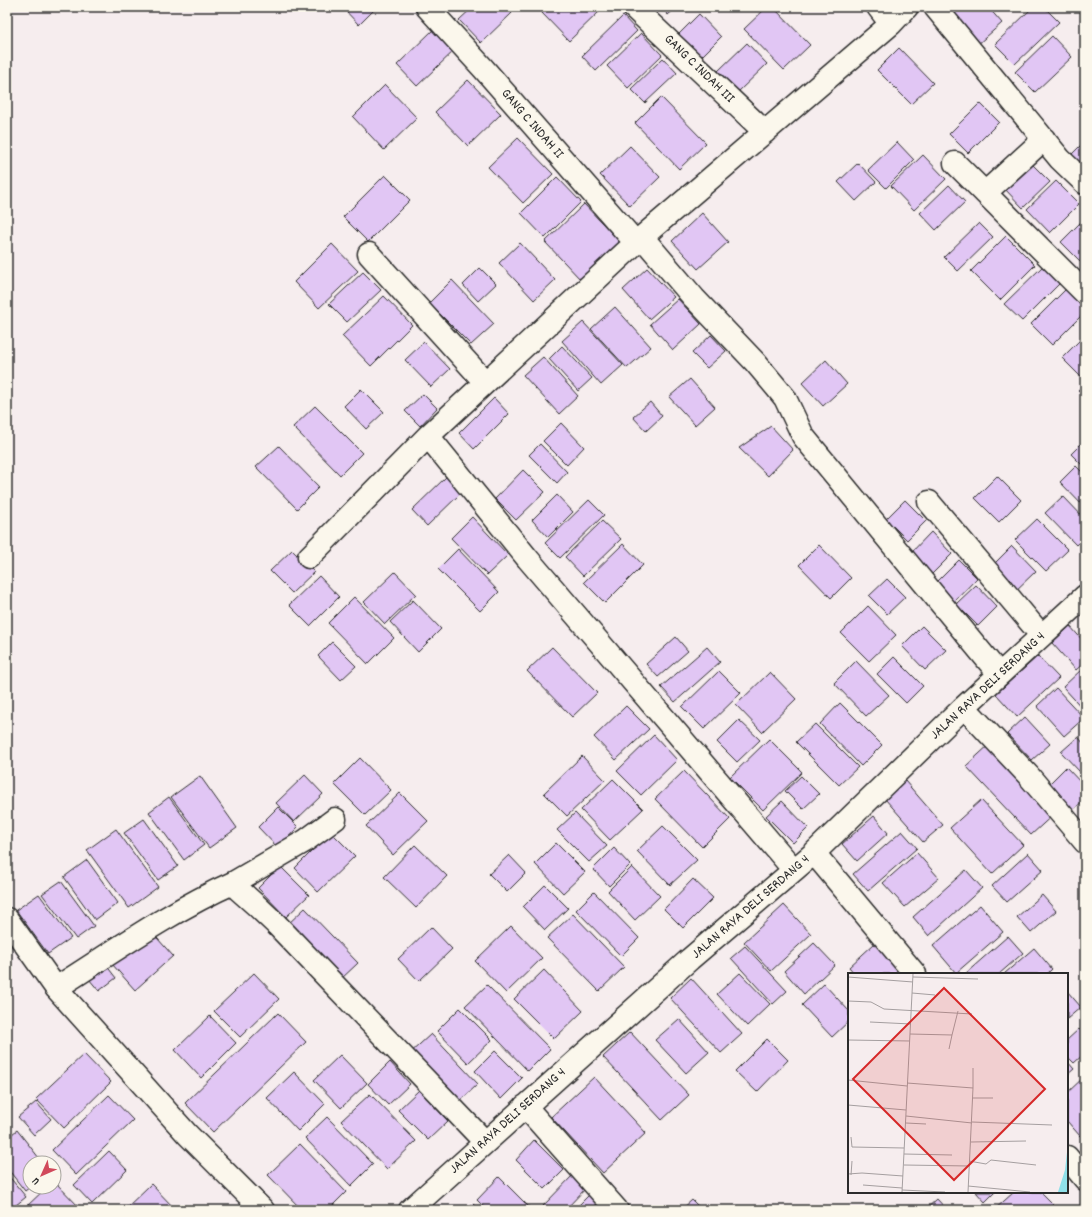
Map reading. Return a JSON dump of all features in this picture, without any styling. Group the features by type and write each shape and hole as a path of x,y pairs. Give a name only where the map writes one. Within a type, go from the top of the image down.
{"street":[{"name":"GANG C INDAH II","path":"427,7 639,240 755,362 785,398 803,436 999,674"},
{"name":"GANG C INDAH III","path":"633,7 765,132"},
{"path":"309,557 428,436 639,240 765,132 884,16 907,7"},
{"path":"934,7 1060,160 1085,183"},
{"path":"985,193 1044,139"},
{"path":"955,163 1085,293"},
{"path":"369,254 485,382"},
{"path":"428,436 528,559 794,870"},
{"path":"930,502 1041,635"},
{"name":"JALAN RAYA DELI SERDANG 4","path":"420,1206 485,1142 525,1106 690,959 814,853 964,707 1085,596"},
{"path":"964,707 1028,775 1085,842"},
{"path":"56,988 206,895 233,883 305,841 335,819"},
{"path":"814,853 913,973"},
{"path":"233,883 277,925 485,1142"},
{"path":"7,919 56,988 188,1135 263,1210"},
{"path":"525,1106 618,1210"},
{"path":"1068,1158 1085,1179"}],"building":[{"path":"342,7 377,7 359,25"},
{"path":"473,7 506,7 512,13 481,43 459,20"},
{"path":"548,7 600,7 602,9 569,41 542,13"},
{"path":"661,7 677,7 668,15"},
{"path":"767,7 773,7 810,45 784,70 744,29"},
{"path":"944,7 988,7 1002,23 977,45"},
{"path":"1033,7 1044,7 1059,22 1015,64 995,44"},
{"path":"699,14 721,37 699,59 677,36"},
{"path":"623,16 637,31 596,71 582,56"},
{"path":"435,28 456,49 417,86 397,65"},
{"path":"641,33 662,55 628,88 607,66"},
{"path":"1052,36 1072,57 1035,92 1015,72"},
{"path":"747,43 767,64 738,92 718,71"},
{"path":"899,48 933,83 911,104 877,70"},
{"path":"663,58 677,73 645,103 631,89"},
{"path":"468,80 501,114 468,146 435,112"},
{"path":"385,85 417,118 384,150 353,117"},
{"path":"661,97 706,143 679,169 635,123"},
{"path":"980,103 999,122 968,153 949,134"},
{"path":"518,138 553,174 523,203 488,167"},
{"path":"1085,141 1085,167 1072,154"},
{"path":"897,142 914,160 886,188 868,170"},
{"path":"630,146 660,177 630,206 600,175"},
{"path":"923,155 946,179 914,210 891,186"},
{"path":"1029,161 1050,182 1023,208 1003,187"},
{"path":"858,163 876,182 856,201 838,182"},
{"path":"385,175 410,200 368,242 343,217"},
{"path":"557,177 581,202 545,238 521,213"},
{"path":"1056,181 1079,204 1050,233 1027,209"},
{"path":"949,185 965,202 936,230 920,213"},
{"path":"584,204 621,243 581,280 545,242"},
{"path":"702,213 728,242 698,269 672,241"},
{"path":"1082,221 1085,224 1085,255 1080,261 1061,242"},
{"path":"979,223 993,237 958,271 944,257"},
{"path":"1006,236 1035,265 1000,300 971,271"},
{"path":"520,243 555,280 534,300 499,263"},
{"path":"332,244 358,271 319,308 294,282"},
{"path":"1043,266 1060,283 1022,321 1004,304"},
{"path":"480,268 496,284 478,301 463,285"},
{"path":"647,268 674,297 649,319 623,290"},
{"path":"363,272 381,290 347,322 329,304"},
{"path":"452,280 494,324 471,345 429,303"},
{"path":"1066,289 1085,308 1085,312 1052,345 1031,324"},
{"path":"384,296 412,325 371,366 342,336"},
{"path":"678,299 701,324 673,350 650,324"},
{"path":"615,307 651,347 627,368 591,329"},
{"path":"583,322 623,365 601,385 562,341"},
{"path":"711,335 726,351 707,368 692,353"},
{"path":"1085,335 1085,377 1083,379 1062,358"},
{"path":"424,342 450,369 431,387 405,360"},
{"path":"562,346 592,378 578,391 549,359"},
{"path":"543,357 578,396 559,414 523,375"},
{"path":"826,360 847,384 823,406 802,383"},
{"path":"690,379 715,407 695,425 669,397"},
{"path":"1085,383 1085,397 1078,390"},
{"path":"361,389 384,412 366,429 344,406"},
{"path":"423,394 437,408 420,426 405,411"},
{"path":"494,398 509,414 474,449 459,433"},
{"path":"650,402 662,416 646,431 633,417"},
{"path":"315,406 362,453 340,475 293,427"},
{"path":"561,423 584,447 567,465 543,441"},
{"path":"771,426 793,450 768,476 739,448"},
{"path":"1085,440 1085,468 1071,454"},
{"path":"540,444 567,472 557,483 529,455"},
{"path":"279,446 319,487 297,509 256,467"},
{"path":"1076,466 1085,475 1085,508 1060,482"},
{"path":"523,470 545,492 516,520 495,499"},
{"path":"997,476 1021,500 999,522 975,498"},
{"path":"446,477 461,493 427,526 412,510"},
{"path":"557,495 573,512 548,537 532,520"},
{"path":"1063,496 1085,519 1085,536 1076,545 1045,513"},
{"path":"589,500 604,515 560,558 545,543"},
{"path":"905,500 926,521 907,540 886,519"},
{"path":"472,517 508,555 487,575 451,538"},
{"path":"1037,519 1068,550 1046,571 1015,540"},
{"path":"602,521 621,539 583,576 565,557"},
{"path":"931,532 952,554 929,577 908,556"},
{"path":"623,544 643,565 605,603 584,582"},
{"path":"819,545 851,578 831,598 799,565"},
{"path":"1012,546 1036,571 1011,595 988,570"},
{"path":"458,549 499,592 480,611 438,569"},
{"path":"292,550 314,572 292,593 270,571"},
{"path":"959,560 977,578 953,603 935,584"},
{"path":"395,572 416,594 385,624 364,602"},
{"path":"319,576 339,597 310,626 289,605"},
{"path":"887,579 905,597 887,614 869,596"},
{"path":"976,585 997,607 978,626 956,604"},
{"path":"354,597 394,638 368,664 328,623"},
{"path":"413,600 441,629 418,652 390,622"},
{"path":"868,606 896,635 869,661 841,633"},
{"path":"922,626 946,650 925,670 902,646"},
{"path":"1070,626 1085,643 1085,662 1076,670 1052,643"},
{"path":"676,637 688,651 658,677 646,664"},
{"path":"332,642 356,666 341,680 318,656"},
{"path":"552,647 597,693 572,717 527,671"},
{"path":"707,647 720,662 675,702 661,687"},
{"path":"1038,656 1059,678 1017,717 996,694"},
{"path":"894,657 923,686 906,703 877,674"},
{"path":"856,661 889,695 866,716 834,683"},
{"path":"1083,668 1085,670 1085,711 1063,687"},
{"path":"719,671 741,693 704,729 682,707"},
{"path":"770,672 796,699 762,732 736,705"},
{"path":"1056,688 1084,718 1064,736 1037,706"},
{"path":"840,703 882,745 861,766 820,724"},
{"path":"626,706 649,729 616,760 594,737"},
{"path":"1025,717 1050,744 1032,760 1007,734"},
{"path":"739,720 760,740 737,762 717,742"},
{"path":"815,724 858,767 839,785 796,742"},
{"path":"654,735 677,760 641,795 617,771"},
{"path":"1078,737 1085,745 1085,769 1081,773 1061,752"},
{"path":"769,739 802,772 763,810 730,777"},
{"path":"991,743 1055,813 1031,835 966,766"},
{"path":"582,756 605,780 567,816 544,793"},
{"path":"360,758 391,790 365,815 334,784"},
{"path":"1066,767 1085,787 1085,799 1073,810 1049,784"},
{"path":"684,771 730,819 702,847 655,799"},
{"path":"305,775 323,794 294,822 276,803"},
{"path":"200,776 237,828 209,848 171,797"},
{"path":"801,776 819,794 803,809 785,791"},
{"path":"613,779 643,809 610,840 581,810"},
{"path":"905,781 943,825 923,842 885,799"},
{"path":"400,793 428,821 393,855 366,826"},
{"path":"169,797 204,845 184,860 149,812"},
{"path":"981,800 1023,845 992,874 950,828"},
{"path":"782,801 808,828 793,843 766,816"},
{"path":"278,807 298,827 278,848 258,827"},
{"path":"575,813 607,846 589,862 557,830"},
{"path":"874,816 888,833 857,861 842,844"},
{"path":"144,819 178,866 158,880 124,833"},
{"path":"663,826 697,860 670,885 637,851"},
{"path":"116,829 158,887 129,908 87,850"},
{"path":"902,831 917,848 868,891 853,874"},
{"path":"331,832 355,856 318,892 295,868"},
{"path":"556,843 585,872 563,893 535,864"},
{"path":"415,845 447,876 416,908 384,877"},
{"path":"614,848 630,865 609,886 593,869"},
{"path":"917,853 939,878 905,907 883,883"},
{"path":"1028,853 1043,870 1007,902 992,886"},
{"path":"509,855 526,873 507,892 489,874"},
{"path":"87,860 118,903 95,920 64,877"},
{"path":"280,866 309,895 286,917 258,888"},
{"path":"632,867 660,896 635,920 608,891"},
{"path":"966,870 982,888 929,936 913,917"},
{"path":"693,879 713,898 683,928 664,909"},
{"path":"61,881 94,926 76,939 42,894"},
{"path":"545,885 568,908 545,930 523,907"},
{"path":"594,892 639,938 621,956 576,910"},
{"path":"39,894 71,938 48,954 16,910"},
{"path":"1042,895 1056,911 1031,933 1017,917"},
{"path":"784,905 811,934 771,971 744,942"},
{"path":"980,905 1003,932 956,973 933,946"},
{"path":"305,908 358,963 340,980 287,925"},
{"path":"573,914 624,967 599,991 547,938"},
{"path":"511,926 542,958 506,993 475,961"},
{"path":"431,927 452,949 419,981 398,959"},
{"path":"150,930 173,956 135,990 112,964"},
{"path":"1008,936 1023,953 1000,973 966,973"},
{"path":"814,943 835,965 804,994 784,971"},
{"path":"875,943 903,973 854,973 849,967"},
{"path":"745,946 787,991 773,1004 731,958"},
{"path":"1034,948 1052,969 1048,973 1005,973"},
{"path":"106,965 116,978 99,991 89,979"},
{"path":"544,970 583,1011 554,1039 514,999"},
{"path":"254,973 279,999 240,1037 214,1011"},
{"path":"740,973 770,1004 747,1026 717,994"},
{"path":"691,978 742,1034 721,1053 670,998"},
{"path":"824,984 848,1010 848,1022 832,1037 802,1005"},
{"path":"487,985 550,1049 528,1071 465,1006"},
{"path":"1068,992 1081,1007 1068,1018"},
{"path":"460,1008 492,1040 468,1063 437,1031"},
{"path":"278,1013 306,1042 213,1132 185,1103"},
{"path":"210,1016 236,1043 201,1078 175,1050"},
{"path":"679,1019 709,1052 686,1073 655,1040"},
{"path":"1079,1029 1085,1035 1085,1053 1074,1063 1068,1057 1068,1039"},
{"path":"630,1032 689,1095 662,1120 603,1057"},
{"path":"431,1034 478,1084 456,1105 408,1055"},
{"path":"767,1039 788,1060 757,1092 735,1071"},
{"path":"495,1051 522,1078 501,1099 475,1071"},
{"path":"84,1054 111,1082 64,1128 36,1099"},
{"path":"340,1055 367,1083 341,1108 314,1080"},
{"path":"390,1062 410,1084 388,1105 368,1084"},
{"path":"1068,1062 1074,1069 1068,1074"},
{"path":"294,1072 325,1104 298,1131 267,1098"},
{"path":"1085,1076 1085,1132 1080,1136 1068,1122 1068,1092"},
{"path":"594,1077 646,1133 603,1173 551,1117"},
{"path":"419,1090 448,1121 428,1140 398,1110"},
{"path":"370,1094 416,1141 387,1169 341,1121"},
{"path":"109,1095 133,1120 76,1175 62,1160 62,1155 57,1155 52,1150"},
{"path":"36,1102 51,1119 34,1135 18,1117"},
{"path":"327,1117 373,1164 351,1186 305,1138"},
{"path":"17,1130 37,1155 22,1155 22,1187 7,1168 7,1138"},
{"path":"534,1140 564,1170 545,1189 516,1160"},
{"path":"300,1144 346,1192 328,1210 302,1210 268,1175"},
{"path":"109,1151 127,1170 92,1204 74,1185"},
{"path":"7,1174 22,1192 22,1195 26,1197 10,1210 7,1210"},
{"path":"574,1174 587,1187 565,1210 547,1210 543,1206"},
{"path":"499,1177 532,1210 487,1210 477,1200"},
{"path":"151,1184 176,1210 124,1210"},
{"path":"62,1189 82,1210 27,1210 25,1208 39,1195 62,1195"},
{"path":"591,1193 605,1210 574,1210"},
{"path":"977,1193 994,1193 985,1202"},
{"path":"1013,1193 1042,1193 1053,1204 1047,1210 994,1210"},
{"path":"937,1199 947,1210 925,1210"},
{"path":"692,1200 702,1210 681,1210"},
{"path":"473,1204 479,1210 468,1210"}]}
